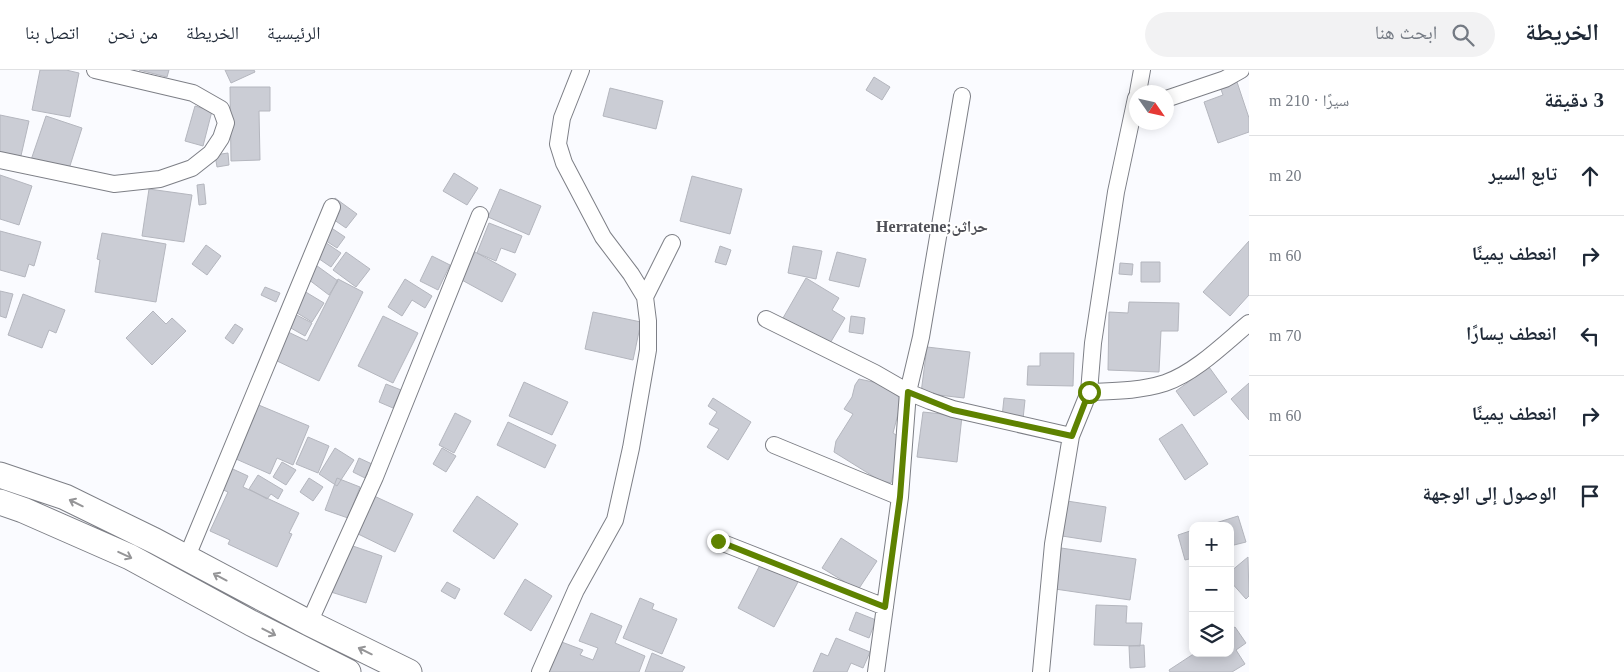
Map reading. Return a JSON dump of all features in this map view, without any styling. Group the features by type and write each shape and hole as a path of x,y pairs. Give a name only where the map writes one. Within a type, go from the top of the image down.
{"main road":[{"path":"0,475 65,497 156,541 309,623 409,672"},
{"path":"0,502 130,557 251,623 348,672"}],"street":[{"path":"0,160 114,184 160,179 192,168 211,153 221,138 226,123 221,109 193,93 95,70"},
{"path":"540,672 576,590 615,520 631,448 648,350 648,321 645,297 631,274 603,237 564,163 558,144 562,118 581,70"},
{"path":"1139,85 1142,70"},
{"path":"1174,96 1225,79 1241,70"},
{"path":"876,672 900,497 908,392 923,328 962,96"},
{"path":"1041,672 1053,544 1072,436 1089,392 1093,343 1116,192 1130,130"},
{"path":"186,558 332,207"},
{"path":"309,623 375,477 480,215"},
{"path":"645,297 672,243"},
{"path":"766,319 875,372 908,392 953,410 1072,436"},
{"path":"1089,392 1131,390 1166,383 1194,368 1249,323"},
{"path":"774,445 900,497"},
{"path":"718,541 885,607"}],"building":[{"path":"40,70 66,70 79,73 70,117 32,110"},
{"path":"139,70 169,70 167,77"},
{"path":"225,70 254,70 255,72 231,83"},
{"path":"874,77 890,87 882,100 866,90"},
{"path":"1236,79 1249,118 1249,132 1218,143 1204,102 1223,95 1219,84"},
{"path":"230,87 270,87 270,111 259,111 260,160 231,161"},
{"path":"610,88 663,101 656,129 603,116"},
{"path":"195,106 212,111 203,146 185,141"},
{"path":"0,115 29,121 20,160 0,156"},
{"path":"46,116 82,128 68,172 31,160"},
{"path":"228,153 229,165 217,167 215,155"},
{"path":"454,173 478,188 467,205 443,191"},
{"path":"0,175 32,186 19,225 0,219"},
{"path":"692,176 742,189 730,234 680,221"},
{"path":"204,184 206,204 199,205 197,185"},
{"path":"149,189 192,195 184,242 142,236"},
{"path":"500,189 541,206 529,235 488,217"},
{"path":"335,198 357,214 346,228 324,213"},
{"path":"489,223 522,236 515,253 501,248 496,261 477,253"},
{"path":"330,227 345,237 337,248 323,239"},
{"path":"0,231 41,242 34,266 29,264 25,277 0,270"},
{"path":"102,233 166,244 156,302 95,292 100,260 97,259"},
{"path":"319,238 341,253 331,267 309,252"},
{"path":"1249,241 1249,295 1230,316 1203,292"},
{"path":"206,245 221,256 207,275 192,264"},
{"path":"720,246 731,250 726,265 715,262"},
{"path":"793,246 822,251 816,279 788,273"},
{"path":"346,252 370,269 356,287 333,270"},
{"path":"475,252 516,274 502,302 460,279"},
{"path":"837,252 866,259 859,287 829,280"},
{"path":"432,256 450,265 438,290 420,281"},
{"path":"1141,262 1160,262 1160,282 1141,282"},
{"path":"313,263 338,281 329,295 304,276"},
{"path":"1120,263 1133,264 1132,275 1119,274"},
{"path":"806,278 839,298 832,310 845,318 829,345 783,318"},
{"path":"338,279 363,292 319,381 273,359 286,331 307,341"},
{"path":"405,279 432,296 425,308 412,300 402,316 388,307"},
{"path":"265,287 280,293 276,302 261,295"},
{"path":"299,288 324,303 312,322 287,307"},
{"path":"0,291 13,294 6,318 0,316"},
{"path":"23,294 65,310 56,333 49,330 42,348 8,335"},
{"path":"1129,302 1179,303 1178,331 1161,331 1159,372 1108,370 1109,312 1128,313"},
{"path":"153,311 166,324 172,318 186,331 152,365 126,338"},
{"path":"289,311 312,323 305,336 282,323"},
{"path":"593,312 641,322 633,360 585,349"},
{"path":"383,316 418,333 393,383 358,366"},
{"path":"851,316 865,318 863,334 849,332"},
{"path":"235,324 243,329 233,344 225,338"},
{"path":"927,347 970,352 964,398 921,393"},
{"path":"1040,353 1074,353 1073,386 1027,385 1028,366 1040,366"},
{"path":"1209,367 1227,392 1194,416 1176,391"},
{"path":"859,379 878,383 902,399 893,433 902,439 891,483 879,480 834,452 836,441 853,414 844,409 852,397 855,385"},
{"path":"524,382 568,402 552,435 509,416"},
{"path":"1249,383 1249,420 1231,399"},
{"path":"386,384 401,390 393,408 379,402"},
{"path":"713,398 751,422 728,460 707,447 719,429 709,424 717,412 708,406"},
{"path":"1004,398 1025,400 1023,419 1002,417"},
{"path":"249,401 309,426 293,465 277,458 270,474 227,455"},
{"path":"923,412 962,416 957,462 917,457"},
{"path":"455,413 471,421 454,453 439,445"},
{"path":"508,422 556,445 545,468 497,445"},
{"path":"1182,424 1208,464 1185,480 1159,439"},
{"path":"308,437 329,446 318,473 296,464"},
{"path":"335,448 354,460 337,486 319,474"},
{"path":"442,448 456,456 446,472 433,464"},
{"path":"359,458 372,464 365,478 353,472"},
{"path":"282,462 296,470 286,485 273,477"},
{"path":"224,465 248,476 243,487 299,513 289,533 292,534 277,567 228,544 230,540 210,531 228,492 214,486"},
{"path":"258,475 283,490 278,499 271,494 267,499 249,489"},
{"path":"309,478 323,487 313,501 300,492"},
{"path":"337,478 360,487 348,518 325,510"},
{"path":"372,495 413,514 395,552 354,532"},
{"path":"477,496 518,524 494,559 453,531"},
{"path":"1067,501 1106,507 1101,542 1062,536"},
{"path":"1238,516 1246,542 1234,545 1234,522 1219,522"},
{"path":"1189,531 1189,559 1185,560 1178,535"},
{"path":"841,538 877,561 858,590 822,568"},
{"path":"347,544 382,556 366,603 331,592"},
{"path":"1061,548 1136,559 1130,600 1055,589"},
{"path":"1248,557 1249,596 1246,599 1234,586 1234,569"},
{"path":"761,563 798,582 774,627 738,608"},
{"path":"525,579 552,596 531,631 504,614"},
{"path":"447,582 460,589 455,599 441,591"},
{"path":"640,598 654,604 652,609 677,619 662,654 623,638"},
{"path":"1096,605 1127,606 1126,623 1142,623 1140,646 1094,645"},
{"path":"856,612 876,620 869,638 849,630"},
{"path":"591,613 622,626 615,643 645,656 639,672 546,672 559,641 583,650 580,655 593,660 598,648 579,641"},
{"path":"1234,628 1246,643 1236,650 1245,664 1232,672 1170,672 1169,670 1189,657 1234,657"},
{"path":"836,638 870,652 863,668 851,663 847,672 813,672 821,653 828,656"},
{"path":"1144,645 1145,667 1130,668 1129,646"},
{"path":"652,653 685,667 682,672 645,672"}],"district":[{"name":"Herratene;حراثن","path":"932,226"}],"route":[{"path":"718,541 885,607 900,497 908,392 953,410 1072,436 1089,392"}]}
